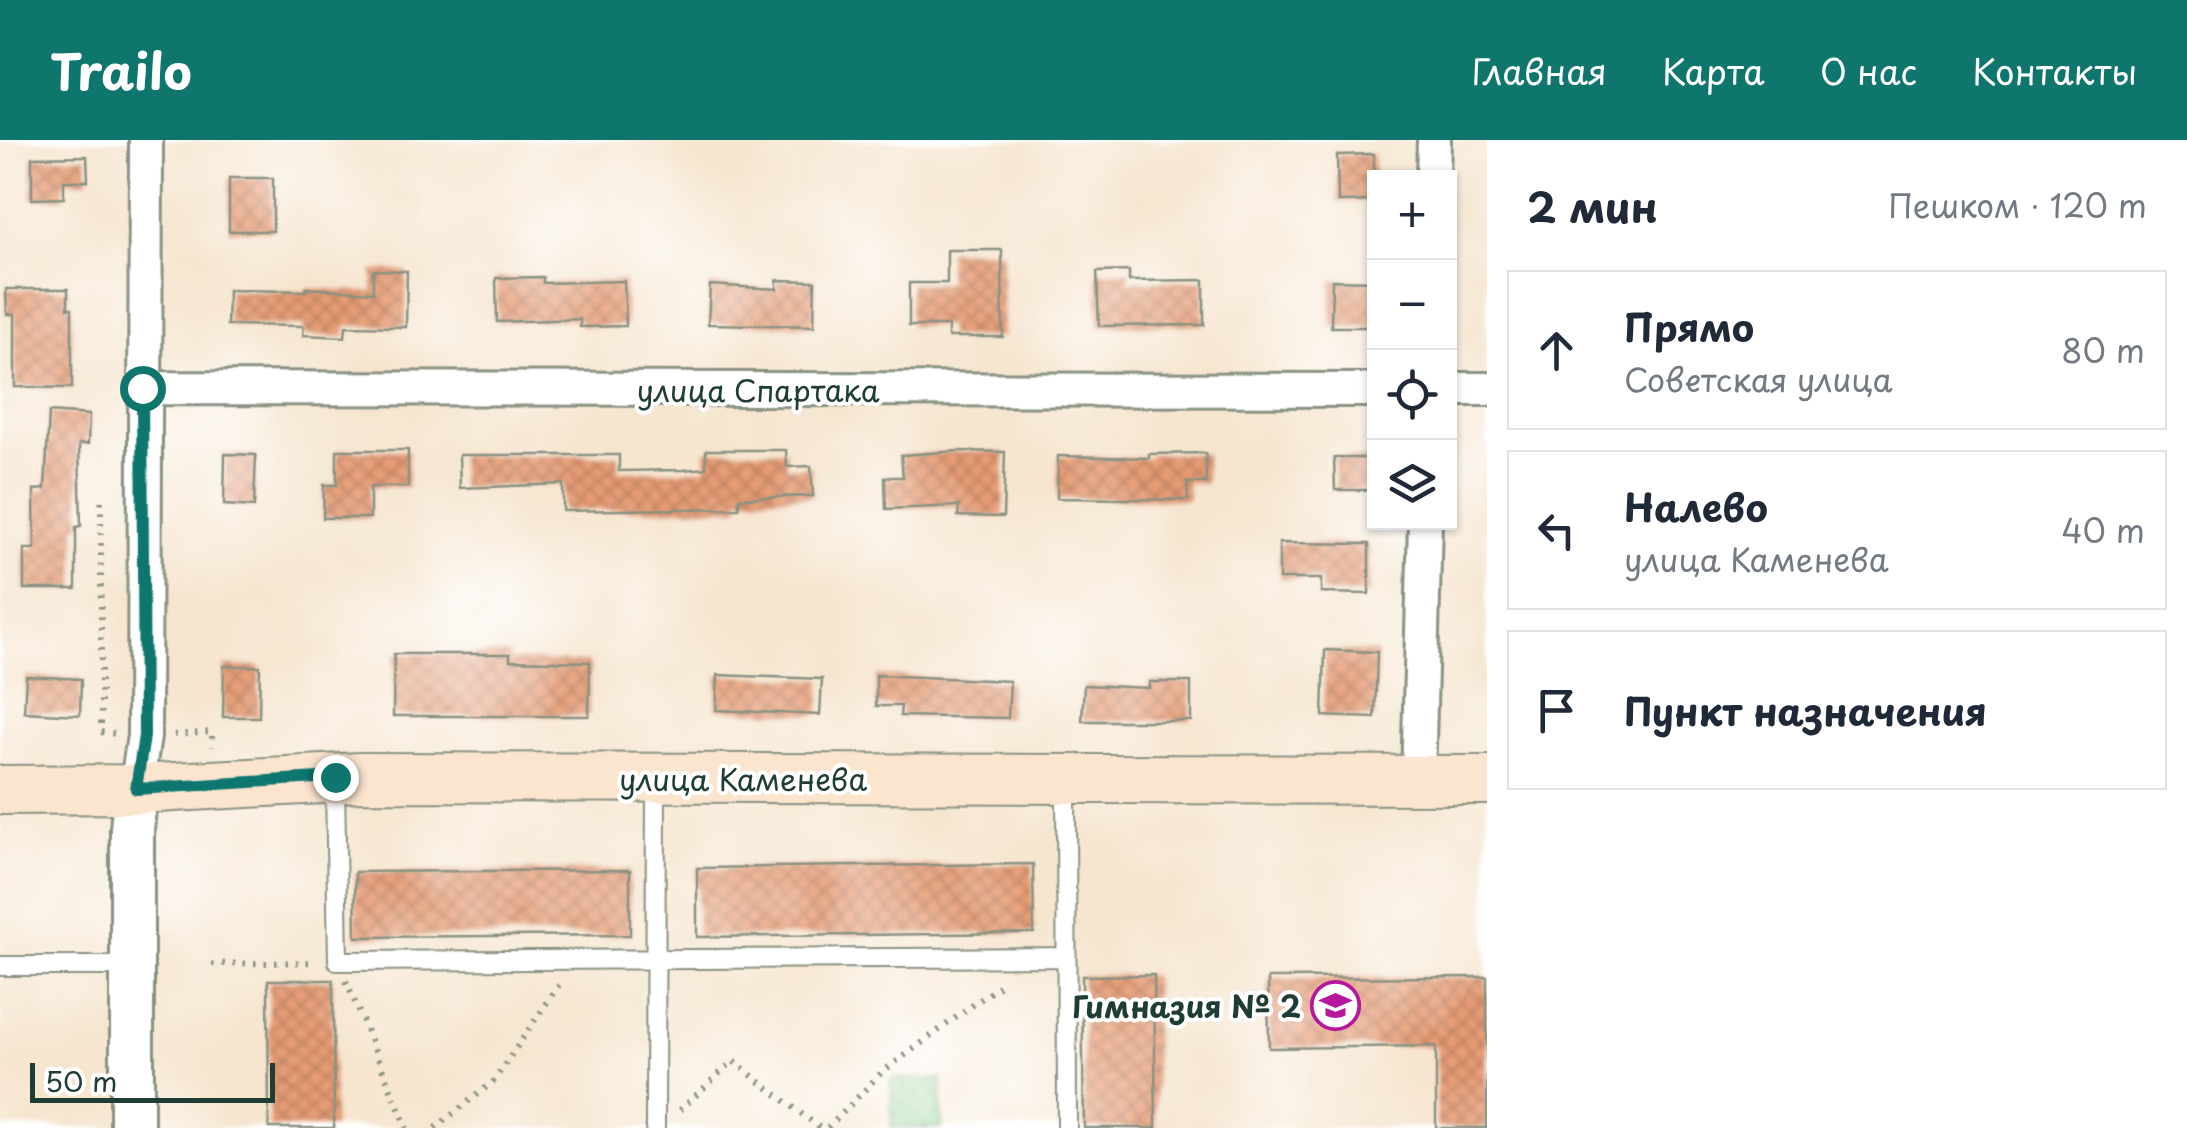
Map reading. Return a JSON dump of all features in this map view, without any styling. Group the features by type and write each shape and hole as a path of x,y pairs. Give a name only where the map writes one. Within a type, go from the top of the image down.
{"main road":[{"name":"улица Каменева","path":"0,790 136,789 335,777 1487,780"}],"street":[{"path":"132,1128 136,789 144,736 142,388 146,140"},
{"path":"1433,170 1434,140"},
{"name":"улица Спартака","path":"142,388 1367,390"},
{"path":"1457,389 1487,389"},
{"path":"1418,780 1425,530"}],"lane":[{"path":"335,777 338,962 1066,957"},
{"path":"655,1128 656,777"},
{"path":"1066,779 1067,1128"},
{"path":"0,966 132,966"}],"path":[{"path":"828,1128 881,1073 1037,957"},
{"path":"435,1128 492,1082 576,960"},
{"path":"212,964 338,962 407,1128"},
{"path":"676,1114 733,1061 820,1128"}],"green space":[{"path":"891,1079 941,1079 942,1128 892,1128"}],"building":[{"path":"1374,154 1374,170 1367,170 1367,201 1338,202 1337,155"},
{"path":"87,156 88,181 64,181 64,198 32,199 32,157"},
{"path":"229,178 273,178 273,231 229,231"},
{"path":"947,250 1002,250 1003,337 948,337 948,326 909,326 909,283 947,283"},
{"path":"373,270 407,271 406,327 346,326 345,337 303,335 304,326 227,325 228,290 306,288 373,292"},
{"path":"1129,271 1129,281 1204,280 1204,325 1099,326 1097,272"},
{"path":"543,277 543,283 624,281 626,326 580,327 580,319 497,322 496,278"},
{"path":"777,280 815,281 814,326 708,324 710,285 777,289"},
{"path":"1332,280 1367,281 1367,327 1331,327"},
{"path":"6,289 68,289 68,308 72,308 72,388 15,387 15,314 7,314"},
{"path":"49,412 89,415 88,444 79,444 81,526 76,527 76,589 24,589 24,549 35,549 34,490 45,489"},
{"path":"337,450 408,450 408,487 370,487 370,518 323,518 324,485 337,485"},
{"path":"706,450 786,450 787,467 811,466 813,496 739,498 739,508 563,511 563,484 460,488 459,455 619,455 619,471 683,470 706,468"},
{"path":"1005,452 1003,517 958,516 959,506 886,509 885,477 903,477 901,455"},
{"path":"1206,453 1206,483 1187,483 1188,500 1057,498 1058,456 1149,458 1149,454"},
{"path":"225,454 256,455 254,507 224,505"},
{"path":"1334,458 1367,458 1367,490 1335,490"},
{"path":"1279,543 1369,544 1369,594 1321,593 1321,579 1279,579"},
{"path":"1325,650 1377,652 1375,718 1323,716"},
{"path":"394,654 510,654 510,660 590,662 589,716 393,716"},
{"path":"224,666 260,666 259,717 223,717"},
{"path":"718,675 822,679 820,715 716,710"},
{"path":"876,675 1010,681 1008,718 900,716 901,706 876,706"},
{"path":"26,676 81,679 80,715 24,712"},
{"path":"1149,682 1191,682 1191,721 1082,721 1084,685 1149,688"},
{"path":"1033,864 1034,933 697,937 697,868"},
{"path":"630,870 630,935 356,937 355,872"},
{"path":"1154,975 1156,1128 1084,1128 1082,976"},
{"path":"1487,977 1487,1128 1436,1128 1436,1046 1269,1048 1268,978"},
{"path":"268,980 333,980 334,1128 269,1128"}],"place":[{"name":"Гимназия № 2","path":"1336,1005"}],"route":[{"path":"142,388 144,736 136,789 335,777"}]}
